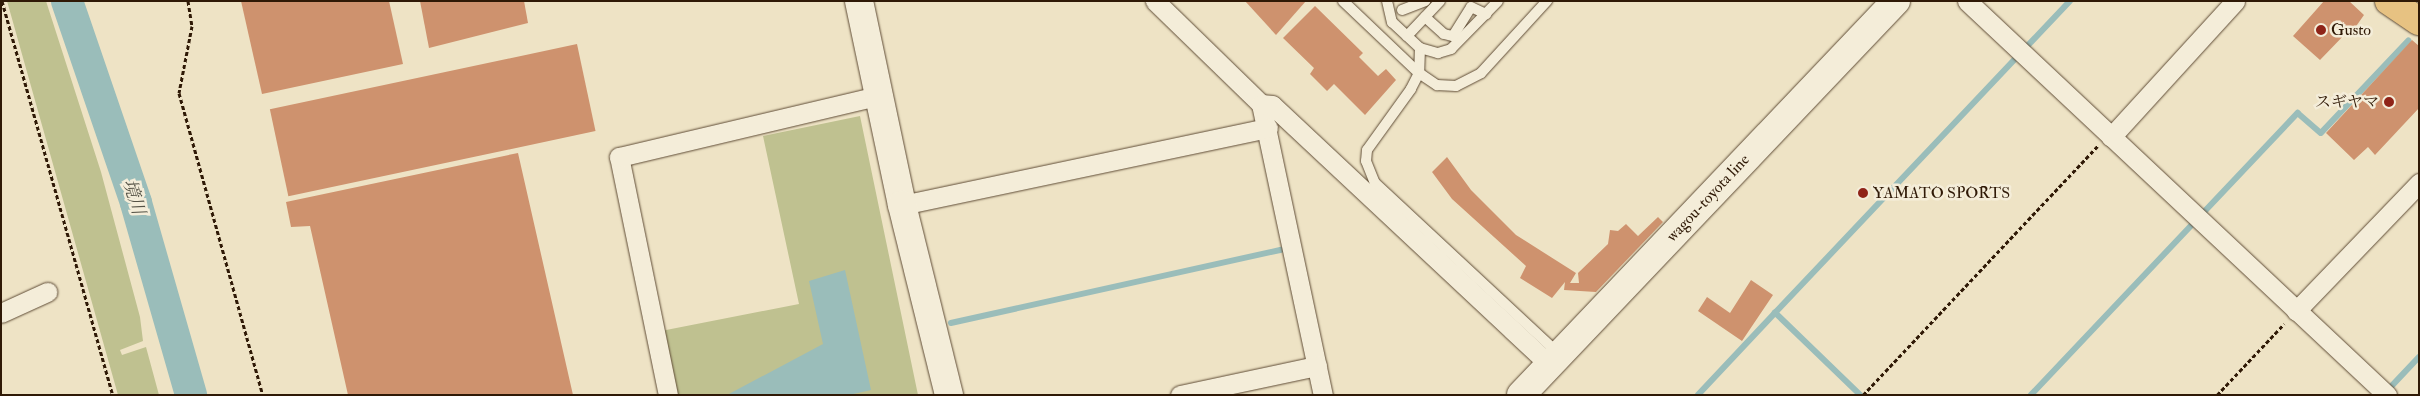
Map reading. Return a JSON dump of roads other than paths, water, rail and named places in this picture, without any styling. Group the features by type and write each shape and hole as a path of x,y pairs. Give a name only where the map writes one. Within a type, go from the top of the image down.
{"main road":[{"path":"859,1 902,205 949,395"},
{"name":"wagou-toyota line","path":"1521,395 1896,1"},
{"path":"2389,1 2419,21"}],"street":[{"path":"1155,1 1262,104 1323,395"},
{"path":"1967,1 2387,395"},
{"path":"2110,136 2236,1"},
{"path":"668,395 619,157 878,96"},
{"path":"1262,104 1272,105 1555,360"},
{"path":"902,205 1268,128"},
{"path":"2296,311 2419,183"},
{"path":"1,313 47,292"},
{"path":"1180,395 1317,366"}],"lane":[{"path":"1387,1 1392,22 1420,48 1438,53 1451,49 1498,1"},
{"path":"1392,22 1403,6 1425,1"},
{"path":"1407,36 1440,1"},
{"path":"1347,3 1419,73 1438,85 1456,86 1481,73 1547,1"},
{"path":"1425,17 1444,34 1453,36 1472,7 1486,14"},
{"path":"1420,48 1419,73 1367,150 1366,161 1375,183 1555,360"}],"water":[{"path":"845,270 871,390 849,395 727,395 823,344 809,281"}],"waterway":[{"name":"境川","path":"67,1 136,203 191,395"},
{"path":"1860,395 1775,313 2070,1"},
{"path":"2031,395 2298,113 2321,133 2408,41"},
{"path":"951,323 1281,250"},
{"path":"1698,395 1775,313"},
{"path":"2388,390 2419,357"}],"place":[{"name":"Gusto","path":"2321,30"},
{"name":"スギヤマ","path":"2389,102"},
{"name":"YAMATO SPORTS","path":"1863,193"}]}
